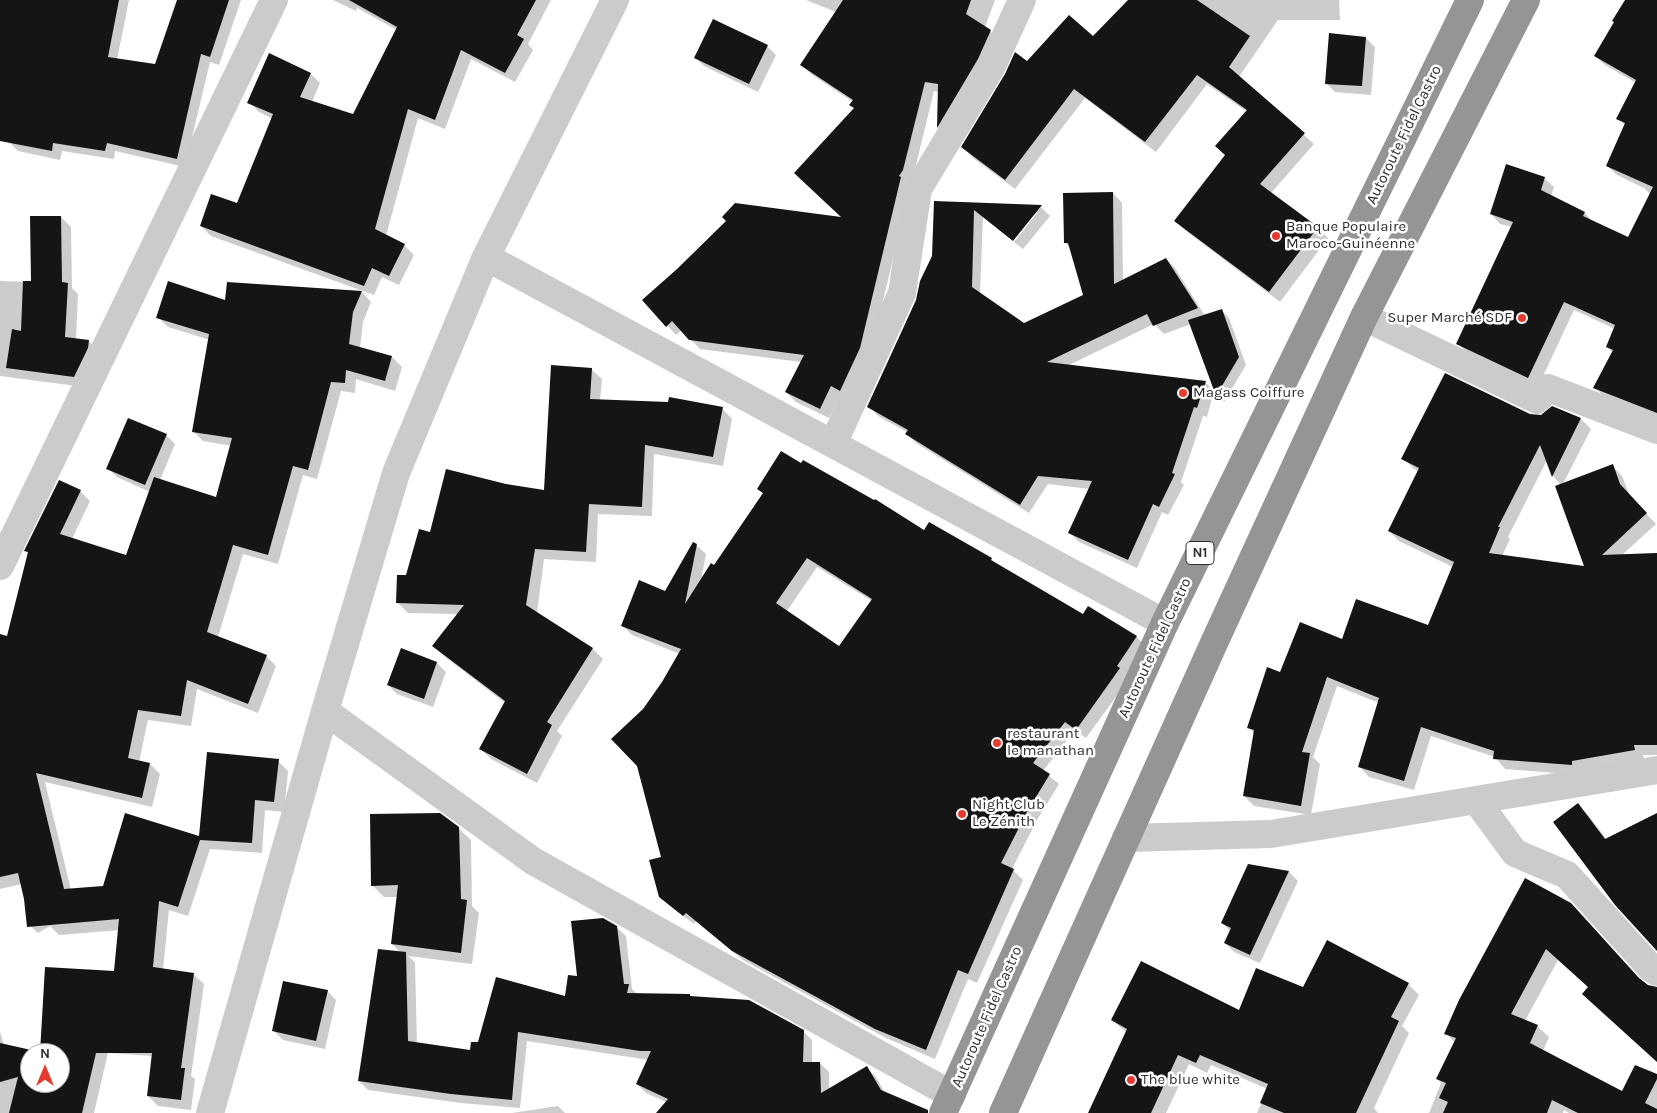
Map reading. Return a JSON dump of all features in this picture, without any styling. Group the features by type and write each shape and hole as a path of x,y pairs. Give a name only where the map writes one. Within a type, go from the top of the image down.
{"highway":[{"name":"Autoroute Fidel Castro","path":"948,1104 1165,623 1470,0"},
{"path":"1003,1113 1126,838 1364,317 1526,0"}],"street":[{"path":"0,566 274,0"},
{"path":"210,1113 325,711 396,473 486,257 615,0"},
{"path":"833,444 902,293 918,189 992,66 1022,0"},
{"path":"486,257 1165,623"},
{"path":"1364,317 1538,400 1548,388 1657,430"},
{"path":"325,711 533,861 948,1104"},
{"path":"1126,838 1271,834 1657,770"},
{"path":"1476,800 1515,853 1567,875 1651,968 1657,972"}],"building":[{"path":"0,0 119,0 108,57 155,64 177,0 229,0 210,57 201,54 177,159 107,143 105,151 53,143 52,151 0,141"},
{"path":"349,0 536,0 517,35 524,39 505,73 461,50 435,120 408,109 375,229 405,244 389,276 372,268 364,286 200,226 211,194 237,203 273,114 247,103 269,53 311,73 300,97 353,114 397,27"},
{"path":"843,0 971,0 966,14 991,30 978,59 937,128 938,84 925,82 903,170 899,176 901,177 860,348 840,391 831,386 820,409 785,392 804,355 689,340 672,321 666,327 642,300 726,221 722,217 735,203 841,217 794,173 854,108 849,105 853,100 800,65"},
{"path":"1128,0 1197,0 1250,36 1229,67 1305,133 1260,184 1318,227 1269,292 1174,221 1225,155 1215,146 1247,110 1197,75 1145,142 1074,89 1005,180 961,147 1005,74 1015,52 1027,61 1069,15 1093,36"},
{"path":"1625,0 1657,0 1657,413 1593,388 1613,350 1606,347 1615,325 1564,302 1528,378 1456,344 1513,222 1490,214 1506,164 1545,177 1541,190 1585,212 1583,216 1628,237 1653,187 1606,166 1625,123 1616,119 1636,80 1594,56"},
{"path":"713,19 768,45 749,84 694,58"},
{"path":"1329,33 1366,37 1362,86 1325,84"},
{"path":"1113,192 1114,284 1166,258 1198,308 1153,326 1147,314 1047,362 1206,381 1197,408 1194,407 1172,473 1175,474 1159,507 1153,504 1128,560 1068,533 1092,481 1038,476 1020,505 905,434 908,430 867,407 916,300 920,281 932,256 934,201 1042,205 1013,241 974,210 972,287 1024,323 1083,295 1068,243 1064,243 1063,193"},
{"path":"30,216 61,216 62,282 68,283 65,337 89,340 88,348 74,377 6,368 12,329 21,331 23,281 31,281"},
{"path":"168,281 225,300 227,282 362,291 353,312 349,344 392,356 385,381 346,370 345,383 331,382 308,470 293,466 268,555 233,545 207,632 267,655 248,704 187,680 181,716 138,710 128,758 150,763 142,798 36,773 64,889 103,886 125,813 199,836 207,752 279,759 274,802 255,800 252,843 200,840 178,907 159,901 153,967 194,973 181,1068 185,1068 181,1100 147,1096 152,1053 96,1053 82,1113 9,1113 18,1077 0,1082 0,1043 20,1048 20,1093 70,1093 70,1043 41,1043 45,967 114,971 119,919 27,927 24,899 18,873 0,877 0,634 7,636 28,552 24,551 59,480 81,490 60,534 126,555 154,477 216,497 232,438 192,432 209,334 156,318"},
{"path":"1222,309 1239,357 1216,396 1188,320"},
{"path":"551,365 592,368 590,399 668,402 669,397 723,407 713,457 645,445 642,507 589,504 586,552 535,549 526,605 593,648 547,722 552,725 527,774 479,749 505,701 432,646 464,605 396,603 397,575 406,575 419,529 430,532 446,469 506,484 544,490"},
{"path":"1445,373 1530,414 1541,415 1552,406 1581,418 1552,477 1540,445 1498,527 1500,527 1489,553 1584,566 1555,486 1613,464 1620,484 1647,513 1602,555 1657,553 1657,745 1634,745 1635,750 1572,761 1572,765 1493,759 1494,751 1421,727 1404,781 1358,767 1379,698 1327,677 1302,752 1310,753 1301,806 1243,796 1254,730 1247,728 1267,667 1280,672 1300,622 1342,639 1356,599 1428,625 1454,562 1388,531 1419,468 1401,459"},
{"path":"128,418 167,434 145,485 106,469"},
{"path":"781,451 801,463 803,460 875,499 924,530 929,522 1083,614 1088,606 1137,636 1117,666 1120,668 1076,730 1065,722 1033,763 1050,774 1028,810 1001,863 1014,869 968,974 958,970 926,1050 875,1029 732,951 686,913 683,916 659,897 649,860 661,857 637,766 611,739 643,709 662,682 681,649 621,626 639,580 665,591 693,542 697,544 685,604 711,563 714,565 763,493 757,489","holes":["807,558 872,599 839,646 776,603"]},
{"path":"401,648 437,662 424,699 387,685"},
{"path":"1578,803 1605,839 1657,813 1657,951 1615,905 1553,822"},
{"path":"440,813 459,827 461,899 467,900 461,953 391,944 398,885 371,886 370,814"},
{"path":"1248,864 1289,871 1250,955 1224,943 1231,928 1221,923"},
{"path":"1525,878 1571,903 1639,978 1648,985 1657,987 1657,1062 1582,994 1588,987 1546,949 1511,1014 1538,1025 1530,1043 1622,1091 1635,1065 1657,1074 1657,1079 1645,1103 1657,1109 1657,1113 1578,1113 1552,1100 1547,1113 1443,1113 1448,1102 1439,1098 1446,1083 1436,1079 1456,1038 1444,1034 1459,1000"},
{"path":"603,918 617,926 624,984 629,984 627,993 690,994 690,996 749,1000 804,1030 803,1062 820,1062 821,1093 867,1066 881,1090 928,1110 928,1113 656,1113 668,1099 636,1084 651,1051 640,1051 518,1032 512,1100 451,1094 358,1081 378,949 406,952 408,1041 470,1050 471,1042 478,1042 496,977 565,996 568,975 577,976 571,921"},
{"path":"1327,940 1409,983 1391,1017 1399,1021 1356,1113 1284,1113 1260,1103 1268,1084 1200,1055 1196,1063 1178,1055 1151,1113 1088,1113 1127,1029 1111,1020 1141,961 1239,1010 1256,968 1303,987"},
{"path":"283,981 328,990 316,1041 272,1031"}],"place":[{"name":"Banque Populaire Maroco-Guinéenne","path":"1276,236"},
{"name":"Super Marché SDF","path":"1522,318"},
{"name":"Magass Coiffure","path":"1183,393"},
{"name":"restaurant le manathan","path":"997,743"},
{"name":"Night Club Le Zénith","path":"962,814"},
{"name":"The blue white","path":"1131,1080"}]}
